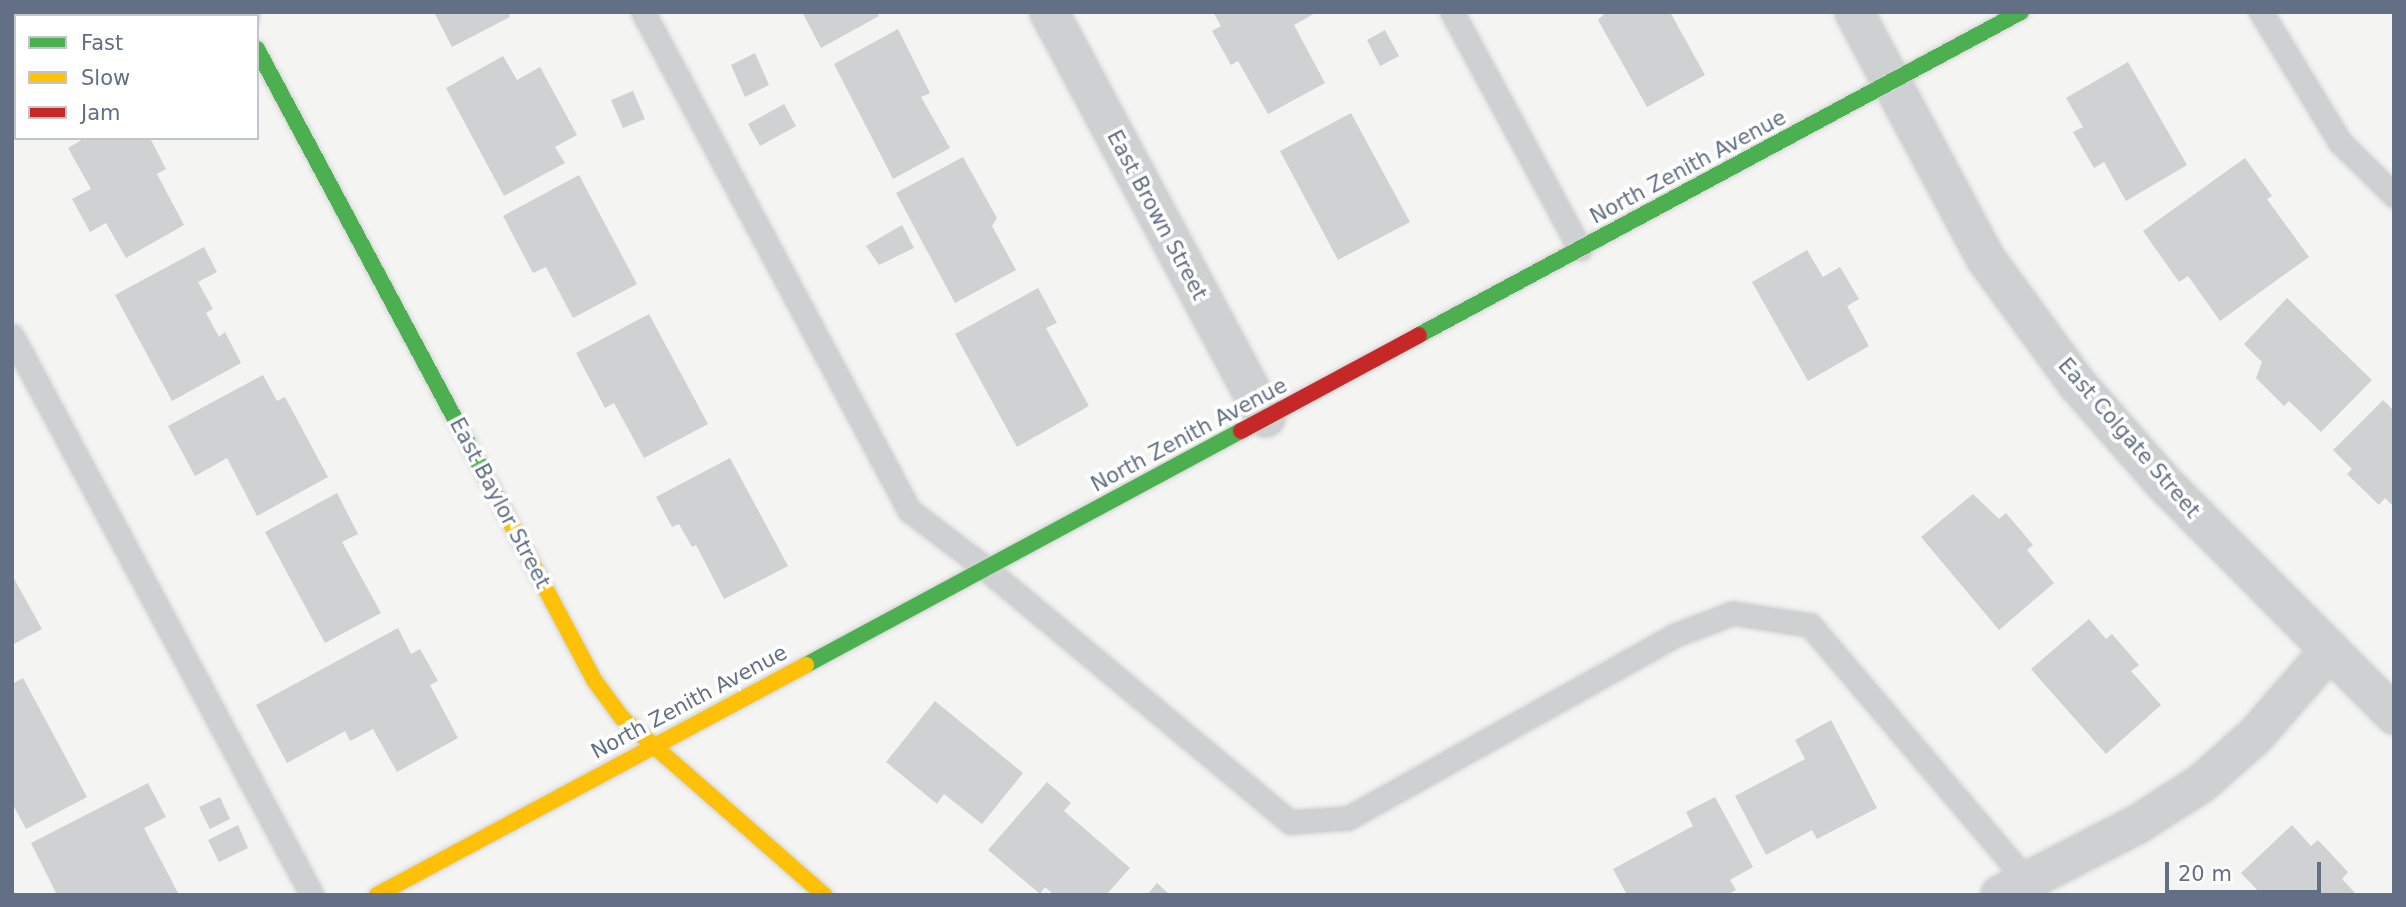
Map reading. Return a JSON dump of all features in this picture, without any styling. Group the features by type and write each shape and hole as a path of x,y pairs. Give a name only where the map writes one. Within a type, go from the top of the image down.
{"street":[{"name":"East Brown Street","path":"1049,12 1266,418"},
{"name":"East Colgate Street","path":"1854,12 1986,259 2078,385 2162,481 2394,715"},
{"name":"North Zenith Avenue","path":"377,895 2021,12"},
{"name":"East Baylor Street","path":"259,53 594,680 622,718 824,895"},
{"path":"2022,890 2138,824 2202,783 2256,735 2330,650"}],"lane":[{"path":"643,12 909,510 985,568 1290,822 1348,818 1675,635 1733,613 1810,625 2022,890"},
{"path":"1452,12 1580,249"},
{"path":"2261,12 2340,142 2394,195"},
{"path":"12,336 312,895"}],"building":[{"path":"12,12 82,14 14,14 14,30"},
{"path":"434,12 508,12 510,17 452,47"},
{"path":"802,12 877,12 879,16 821,48"},
{"path":"1213,12 1317,12 1294,25 1325,83 1268,114 1238,61 1231,65 1212,31 1221,26"},
{"path":"1606,12 1670,12 1705,75 1647,107 1598,20"},
{"path":"898,29 930,93 921,97 950,148 893,179 834,64"},
{"path":"1385,30 1399,56 1380,66 1367,40"},
{"path":"755,53 769,85 745,97 731,65"},
{"path":"503,56 517,80 540,67 577,135 555,147 565,163 504,196 446,88"},
{"path":"2128,62 2187,165 2126,201 2104,162 2094,168 2073,132 2083,127 2066,98"},
{"path":"633,91 645,119 623,128 611,100"},
{"path":"784,104 796,126 760,146 748,124"},
{"path":"1351,113 1410,222 1338,260 1280,151"},
{"path":"82,140 151,140 166,169 157,174 184,225 126,258 106,223 90,232 72,199 91,189 68,148"},
{"path":"963,157 997,218 992,226 1016,270 955,303 896,193"},
{"path":"2245,158 2272,196 2267,199 2309,257 2220,321 2188,276 2179,282 2143,231"},
{"path":"579,175 637,284 573,318 546,267 533,273 503,216"},
{"path":"902,225 914,248 879,265 866,246"},
{"path":"204,247 217,272 198,282 213,309 206,313 219,337 225,332 241,363 172,401 115,295"},
{"path":"1807,250 1823,277 1840,267 1859,299 1847,306 1869,346 1808,381 1752,282"},
{"path":"1038,288 1057,323 1046,328 1089,406 1017,447 955,334"},
{"path":"2287,298 2372,380 2321,432 2289,401 2284,406 2256,378 2262,362 2244,344"},
{"path":"649,314 708,424 644,458 614,403 605,408 576,353"},
{"path":"263,375 277,401 285,397 328,477 257,516 227,458 195,476 168,426"},
{"path":"2383,400 2394,411 2394,507 2385,498 2379,505 2347,474 2352,469 2333,450"},
{"path":"730,458 788,566 724,599 696,545 692,547 679,524 672,527 656,497"},
{"path":"337,493 358,534 342,542 381,613 325,643 265,532"},
{"path":"1973,494 1999,519 2006,513 2033,545 2027,550 2054,583 1999,630 1921,537"},
{"path":"12,575 42,629 12,645"},
{"path":"2089,619 2106,639 2112,634 2139,665 2131,671 2161,705 2106,754 2031,669"},
{"path":"398,628 411,654 420,649 438,681 430,685 458,738 397,772 373,729 350,741 345,731 287,763 256,705"},
{"path":"23,678 87,797 26,829 12,803 12,684"},
{"path":"935,701 1023,773 982,824 944,794 937,804 886,762"},
{"path":"1831,720 1877,808 1817,839 1812,830 1766,855 1735,796 1805,759 1795,740"},
{"path":"1047,782 1071,803 1064,811 1130,868 1106,895 1054,895 1045,887 1040,894 988,850"},
{"path":"148,783 166,817 144,828 178,893 57,895 31,843"},
{"path":"220,797 230,819 210,829 199,807"},
{"path":"1715,797 1753,867 1730,880 1736,890 1726,895 1627,895 1613,869 1693,826 1686,812"},
{"path":"238,825 248,848 219,862 208,840"},
{"path":"2292,825 2311,846 2318,840 2348,872 2342,879 2357,895 2262,895 2241,873"},
{"path":"1157,883 1170,895 1147,895"}],"traffic: fast":[{"path":"1419,335 2021,12"},
{"path":"259,53 500,503"},
{"path":"806,665 1241,431"}],"traffic: slow":[{"path":"500,503 594,680 622,718 824,895"},
{"path":"377,895 806,665"}],"traffic: jam":[{"path":"1241,431 1419,335"}]}
